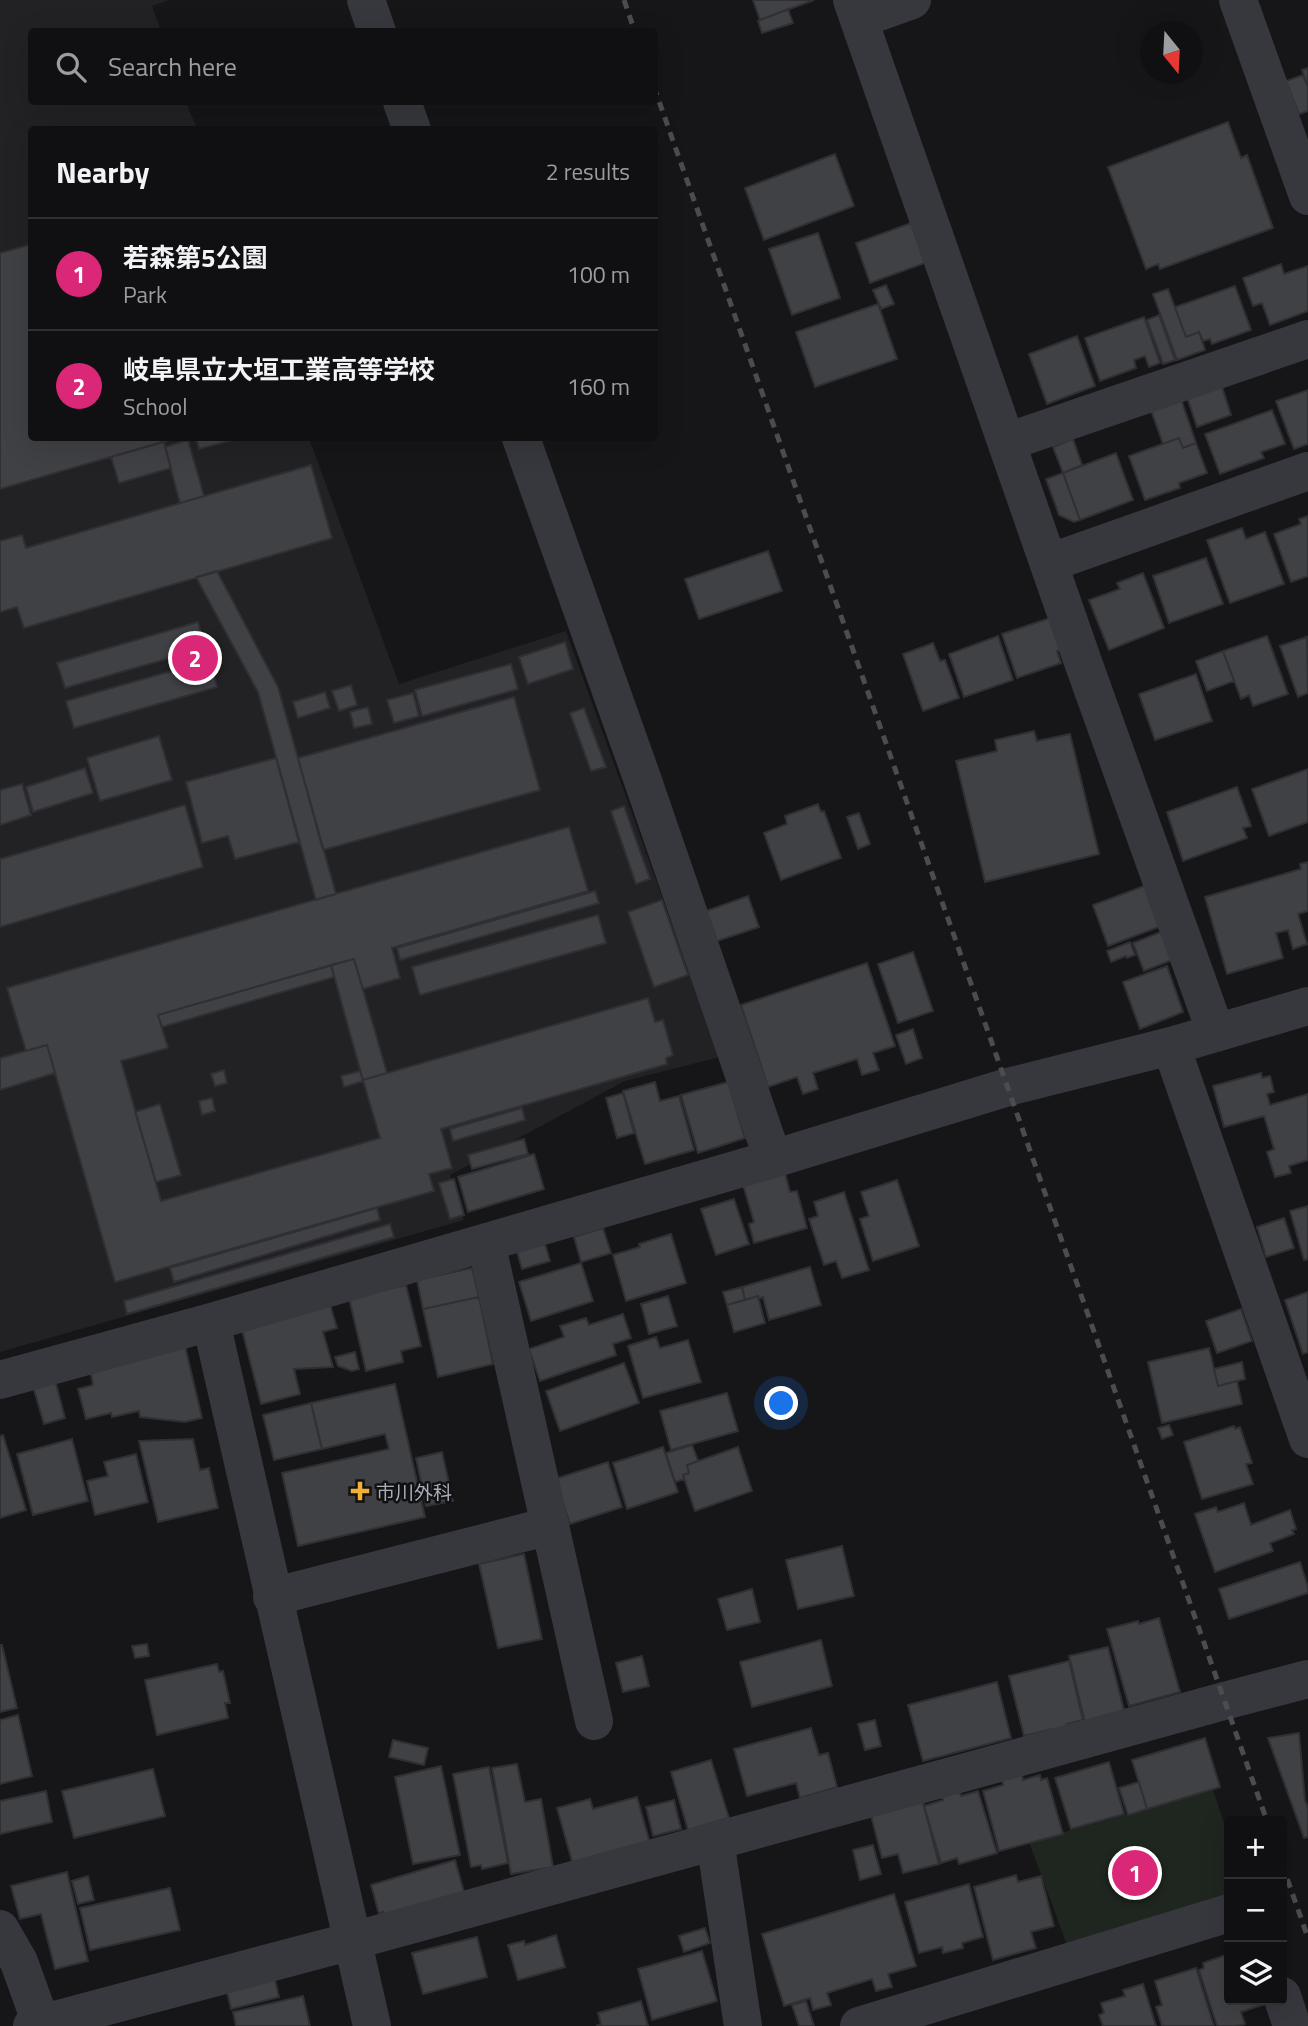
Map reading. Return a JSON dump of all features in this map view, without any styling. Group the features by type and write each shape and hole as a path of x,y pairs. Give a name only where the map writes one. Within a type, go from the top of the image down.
{"street":[{"path":"366,0 376,28"},
{"path":"912,0 855,10 1216,1033"},
{"path":"1238,0 1308,196"},
{"path":"403,105 411,126"},
{"path":"1007,442 1308,339"},
{"path":"522,441 773,1159"},
{"path":"1048,563 1308,471"},
{"path":"0,1380 211,1322 773,1159 1007,1087 1171,1046 1308,1006"},
{"path":"1171,1046 1308,1439"},
{"path":"486,1242 594,1721"},
{"path":"211,1322 372,2026"},
{"path":"272,1597 550,1526"},
{"path":"0,1929 19,1962 38,2025 1308,1679"},
{"path":"715,1840 743,2026"},
{"path":"859,2026 1224,1915"},
{"path":"1285,2005 1292,2026"}],"shaded area":[{"path":"0,0 169,0 152,6 160,28 28,28 28,105 187,105 196,126 28,126 28,441 310,441 399,684 566,631 720,1057 625,1081 450,1175 464,1220 0,1352"},
{"path":"1213,1790 1224,1822 1224,1906 1070,1953 1029,1842"}],"building":[{"path":"753,0 814,0 760,20"},
{"path":"788,9 793,23 762,33 758,21"},
{"path":"1308,68 1308,87 1302,70"},
{"path":"1303,75 1308,87 1308,111 1299,114 1286,81"},
{"path":"1228,122 1241,158 1247,155 1273,228 1160,269 1158,264 1146,269 1108,167"},
{"path":"835,154 854,206 764,240 745,188"},
{"path":"911,223 925,263 870,283 856,243"},
{"path":"818,233 840,298 792,315 769,249"},
{"path":"28,245 28,441 166,441 0,489 0,253"},
{"path":"1281,264 1284,274 1308,266 1308,311 1270,325 1262,303 1253,306 1243,278"},
{"path":"886,285 894,304 881,309 873,290"},
{"path":"1235,286 1251,330 1212,344 1210,339 1203,341 1199,332 1186,337 1175,307"},
{"path":"1168,289 1186,337 1199,332 1205,350 1177,360 1153,294"},
{"path":"878,304 897,359 815,387 796,332"},
{"path":"1159,315 1175,360 1163,364 1147,320"},
{"path":"1144,317 1160,363 1149,367 1145,356 1134,360 1136,368 1100,381 1085,338"},
{"path":"1077,336 1095,386 1047,404 1029,354"},
{"path":"1221,384 1231,415 1197,427 1187,397"},
{"path":"1308,390 1308,444 1294,449 1276,401"},
{"path":"1181,399 1196,443 1183,448 1179,438 1163,444 1151,410"},
{"path":"1272,410 1285,444 1261,452 1264,458 1220,474 1205,434"},
{"path":"1179,438 1183,448 1196,443 1207,473 1179,483 1180,488 1145,500 1129,456"},
{"path":"1073,439 1082,465 1063,473 1053,447"},
{"path":"188,441 204,496 180,503 165,447"},
{"path":"197,441 230,441 199,449"},
{"path":"164,442 171,468 119,483 111,457"},
{"path":"1116,453 1133,500 1080,520 1063,473"},
{"path":"311,465 332,538 24,628 17,607 0,612 0,541 22,535 26,548"},
{"path":"1063,473 1080,520 1074,522 1059,515 1046,479"},
{"path":"1308,516 1308,576 1291,582 1274,534 1301,524 1299,519"},
{"path":"1242,528 1246,539 1265,532 1284,584 1230,603 1207,540"},
{"path":"768,551 782,591 699,619 685,579"},
{"path":"1206,558 1223,604 1169,623 1153,576"},
{"path":"217,571 278,687 336,894 316,900 258,692 196,577"},
{"path":"1143,573 1164,628 1109,650 1089,600 1120,589 1117,583"},
{"path":"1050,618 1061,650 1057,651 1061,663 1017,678 1002,634"},
{"path":"198,622 205,648 65,688 57,663"},
{"path":"998,636 1013,680 964,697 949,654"},
{"path":"1267,636 1288,694 1253,706 1249,695 1241,699 1223,651"},
{"path":"1307,637 1308,693 1298,697 1280,646"},
{"path":"565,642 573,669 528,684 519,657"},
{"path":"933,643 940,661 945,660 959,698 923,711 903,654"},
{"path":"1223,651 1234,681 1207,691 1196,661"},
{"path":"210,660 217,687 74,728 66,701"},
{"path":"511,664 518,689 422,716 415,690"},
{"path":"1196,674 1212,721 1155,740 1139,694"},
{"path":"351,685 357,705 339,711 332,691"},
{"path":"325,692 330,708 298,718 293,702"},
{"path":"413,693 419,716 394,723 387,700"},
{"path":"514,697 540,790 323,850 298,758"},
{"path":"368,707 372,724 354,728 350,712"},
{"path":"584,708 606,767 591,771 570,713"},
{"path":"1034,731 1037,741 1070,734 1099,854 985,882 956,761 997,751 995,740"},
{"path":"159,736 172,780 100,801 87,758"},
{"path":"276,758 299,842 235,859 228,836 202,843 186,782"},
{"path":"85,768 93,793 33,812 26,787"},
{"path":"1308,769 1308,822 1269,836 1252,789"},
{"path":"22,784 31,815 0,825 0,790"},
{"path":"1237,787 1251,826 1243,828 1247,838 1183,861 1167,812"},
{"path":"818,804 821,812 824,811 841,858 781,880 764,833 787,824 785,816"},
{"path":"185,805 203,867 0,927 0,859"},
{"path":"624,806 650,879 636,884 611,811"},
{"path":"859,813 870,844 858,849 847,817"},
{"path":"569,827 588,891 392,948 400,978 363,989 354,959 158,1015 168,1048 121,1061 161,1201 380,1138 363,1080 648,998 655,1022 663,1020 673,1055 666,1058 667,1064 441,1129 452,1168 429,1174 434,1191 115,1282 47,1045 26,1051 7,988"},
{"path":"1308,862 1308,911 1298,914 1307,944 1293,949 1288,930 1276,933 1283,958 1227,974 1205,897 1301,869 1300,864"},
{"path":"1144,886 1159,927 1108,946 1093,905"},
{"path":"595,891 599,903 400,960 397,948"},
{"path":"748,896 759,927 717,941 706,911"},
{"path":"662,900 688,975 654,987 628,912"},
{"path":"598,915 606,943 420,995 412,967"},
{"path":"1161,932 1172,960 1144,971 1133,943"},
{"path":"1130,942 1135,955 1111,962 1107,951"},
{"path":"913,952 933,1011 898,1023 878,964"},
{"path":"354,959 387,1073 363,1080 331,965"},
{"path":"867,963 895,1046 873,1053 879,1070 862,1075 857,1059 813,1073 818,1089 803,1094 797,1077 768,1087 741,1005"},
{"path":"331,965 334,977 162,1027 158,1015"},
{"path":"1167,966 1183,1012 1140,1029 1123,982"},
{"path":"913,1029 922,1058 906,1064 896,1035"},
{"path":"47,1045 55,1073 0,1090 0,1058"},
{"path":"224,1070 227,1083 215,1086 211,1074"},
{"path":"360,1071 363,1081 344,1087 341,1076"},
{"path":"1261,1073 1262,1078 1270,1076 1274,1092 1267,1094 1270,1105 1308,1094 1308,1160 1289,1166 1291,1173 1275,1177 1267,1152 1274,1149 1264,1116 1224,1127 1213,1086"},
{"path":"655,1082 660,1101 679,1096 694,1150 645,1164 623,1091"},
{"path":"728,1082 745,1138 698,1153 681,1095"},
{"path":"623,1093 634,1133 617,1138 606,1098"},
{"path":"212,1098 215,1111 202,1115 199,1101"},
{"path":"160,1104 181,1175 156,1182 135,1112"},
{"path":"522,1108 525,1120 453,1141 450,1129"},
{"path":"524,1139 528,1154 472,1169 468,1155"},
{"path":"534,1154 544,1189 468,1212 458,1177"},
{"path":"785,1173 790,1192 797,1191 807,1228 754,1243 749,1224 754,1222 743,1185"},
{"path":"454,1179 464,1215 450,1219 439,1183"},
{"path":"897,1180 919,1246 873,1261 860,1219 869,1216 861,1192"},
{"path":"844,1192 869,1270 842,1278 836,1261 824,1265 809,1219 818,1216 814,1202"},
{"path":"734,1199 749,1244 716,1255 701,1209"},
{"path":"1308,1206 1308,1259 1304,1260 1290,1211"},
{"path":"377,1208 380,1220 174,1282 170,1268"},
{"path":"1284,1218 1294,1248 1266,1257 1257,1227"},
{"path":"390,1224 394,1237 127,1314 124,1301"},
{"path":"603,1228 611,1253 581,1262 574,1237"},
{"path":"671,1234 686,1283 626,1301 613,1255"},
{"path":"545,1244 550,1261 522,1269 517,1252"},
{"path":"581,1263 593,1301 531,1321 519,1282"},
{"path":"810,1267 821,1305 769,1320 763,1297 745,1300 742,1287"},
{"path":"472,1268 479,1297 423,1309 417,1280"},
{"path":"406,1285 421,1346 401,1351 403,1362 366,1371 349,1298"},
{"path":"742,1287 745,1300 727,1305 723,1292"},
{"path":"1308,1292 1308,1352 1303,1354 1285,1300"},
{"path":"668,1296 677,1326 649,1334 641,1304"},
{"path":"758,1296 765,1323 734,1332 727,1305"},
{"path":"479,1297 493,1364 438,1377 423,1309"},
{"path":"329,1301 337,1328 323,1332 333,1367 294,1369 300,1394 261,1404 240,1322"},
{"path":"1241,1309 1252,1341 1217,1353 1206,1321"},
{"path":"623,1314 631,1338 613,1344 616,1355 540,1381 529,1349 564,1337 560,1326 586,1318 589,1325"},
{"path":"656,1337 660,1348 688,1340 701,1382 643,1398 628,1346"},
{"path":"185,1346 202,1418 185,1422 140,1417 139,1411 112,1417 111,1413 86,1419 78,1389 93,1385 90,1369"},
{"path":"1209,1348 1218,1386 1237,1381 1242,1404 1162,1423 1148,1362"},
{"path":"355,1352 359,1369 352,1371 338,1366 335,1357"},
{"path":"1242,1362 1245,1379 1218,1386 1214,1369"},
{"path":"624,1363 639,1403 560,1431 546,1391"},
{"path":"54,1376 65,1418 44,1424 32,1383"},
{"path":"395,1384 425,1517 298,1546 282,1473 389,1449 385,1434 322,1449 311,1403"},
{"path":"727,1393 738,1431 671,1450 660,1411"},
{"path":"311,1403 322,1449 274,1460 263,1415"},
{"path":"1169,1425 1173,1435 1162,1439 1158,1428"},
{"path":"1234,1426 1235,1429 1240,1427 1252,1463 1246,1464 1253,1484 1202,1499 1184,1442"},
{"path":"3,1435 26,1510 0,1518 0,1436"},
{"path":"72,1439 88,1501 33,1515 17,1454"},
{"path":"193,1439 200,1470 209,1468 218,1508 158,1522 139,1441"},
{"path":"692,1445 698,1461 687,1465 689,1473 683,1475 684,1479 675,1482 666,1453"},
{"path":"663,1447 678,1492 627,1509 613,1463"},
{"path":"738,1447 752,1491 695,1511 683,1475 689,1473 687,1465"},
{"path":"442,1452 453,1501 426,1506 416,1458"},
{"path":"136,1454 148,1502 95,1515 87,1481 108,1476 104,1462"},
{"path":"608,1462 622,1507 570,1524 555,1479"},
{"path":"1244,1503 1251,1525 1290,1510 1296,1529 1292,1530 1294,1534 1270,1543 1273,1551 1215,1572 1195,1514 1216,1507 1218,1512"},
{"path":"842,1546 854,1596 798,1609 786,1560"},
{"path":"524,1554 542,1639 498,1648 479,1564"},
{"path":"1300,1562 1308,1593 1229,1619 1219,1589"},
{"path":"752,1589 760,1622 727,1630 718,1599"},
{"path":"1159,1618 1180,1692 1129,1706 1107,1629"},
{"path":"821,1640 832,1686 752,1707 740,1662"},
{"path":"147,1644 149,1656 135,1658 132,1646"},
{"path":"0,1645 17,1708 0,1712"},
{"path":"1108,1647 1126,1718 1086,1727 1069,1656"},
{"path":"642,1656 649,1686 623,1692 616,1663"},
{"path":"1069,1661 1083,1720 1067,1724 1069,1728 1024,1736 1009,1676"},
{"path":"217,1664 219,1672 223,1671 230,1703 225,1703 228,1718 157,1735 145,1680"},
{"path":"997,1682 1011,1738 923,1761 908,1705"},
{"path":"18,1715 32,1776 0,1784 0,1720"},
{"path":"875,1720 881,1746 865,1750 858,1724"},
{"path":"811,1728 819,1755 828,1753 837,1787 800,1798 796,1783 747,1796 734,1749"},
{"path":"1299,1733 1308,1808 1308,1837 1304,1838 1268,1738"},
{"path":"1205,1738 1220,1787 1147,1809 1132,1760"},
{"path":"393,1740 428,1748 424,1765 389,1757"},
{"path":"711,1760 729,1818 688,1830 671,1772"},
{"path":"1109,1762 1124,1814 1071,1829 1055,1778"},
{"path":"517,1764 525,1802 541,1799 553,1867 511,1874 492,1768"},
{"path":"441,1766 460,1855 413,1864 395,1777"},
{"path":"489,1767 508,1863 482,1869 481,1865 471,1867 453,1774"},
{"path":"153,1769 165,1816 74,1838 62,1791"},
{"path":"1022,1775 1023,1780 1040,1775 1041,1780 1047,1778 1063,1834 999,1851 983,1791 1003,1785 1002,1780"},
{"path":"1139,1782 1147,1809 1128,1815 1119,1788"},
{"path":"46,1791 52,1822 0,1834 0,1801"},
{"path":"978,1791 997,1853 959,1864 957,1858 941,1863 924,1806 960,1792 961,1796"},
{"path":"921,1795 939,1864 903,1873 898,1854 882,1858 869,1808"},
{"path":"637,1797 650,1843 573,1865 557,1808 590,1799 593,1809"},
{"path":"674,1800 681,1829 653,1836 646,1807"},
{"path":"873,1845 881,1874 860,1880 853,1850"},
{"path":"455,1860 464,1892 384,1915 383,1912 379,1914 371,1885"},
{"path":"67,1872 88,1961 55,1969 41,1914 20,1919 11,1886"},
{"path":"1016,1875 1018,1882 1041,1876 1054,1926 1031,1932 1036,1948 993,1960 974,1887"},
{"path":"88,1876 94,1900 78,1904 72,1881"},
{"path":"969,1884 983,1937 962,1943 963,1948 943,1953 942,1947 919,1953 905,1902"},
{"path":"170,1888 180,1930 90,1950 80,1908"},
{"path":"894,1894 916,1966 888,1974 892,1987 876,1991 872,1979 827,1993 831,2005 813,2010 810,1998 784,2006 762,1934"},
{"path":"705,1928 710,1943 684,1952 679,1936"},
{"path":"556,1935 565,1967 518,1980 508,1945 524,1941 525,1945"},
{"path":"477,1937 487,1977 423,1994 412,1953"},
{"path":"702,1951 717,2001 652,2020 638,1969"},
{"path":"1224,1956 1224,2005 1262,2005 1241,2012 1245,2024 1217,2026 1199,1970 1204,1968 1203,1963"},
{"path":"1196,1968 1214,2026 1162,2026 1156,2007 1162,2005 1155,1981"},
{"path":"274,1975 279,1997 231,2009 226,1987"},
{"path":"1143,1984 1156,2026 1103,2026 1099,2015 1104,2013 1101,2003 1125,1996 1123,1990"},
{"path":"303,1996 310,2026 236,2026 233,2012"},
{"path":"641,2001 648,2026 596,2026 601,2024 598,2013"},
{"path":"806,2001 814,2026 799,2026 792,2005"}],"railway":[{"path":"624,0 634,28"},
{"path":"658,98 1265,1816"},
{"path":"1287,1878 1308,1938"}],"place":[{"name":"岐阜県立大垣工業高等学校","path":"195,658"},
{"name":"市川外科","path":"360,1491"},
{"name":"若森第5公園","path":"1135,1873"}]}
